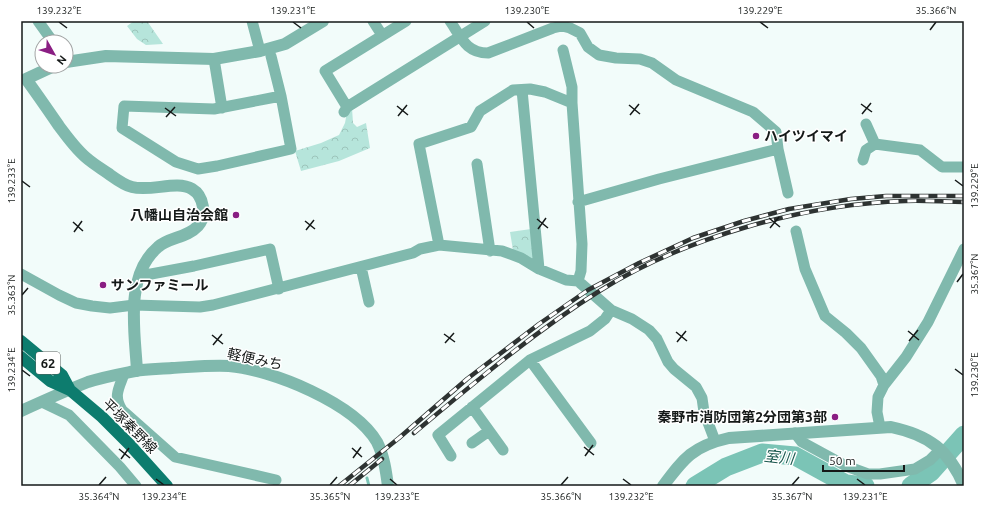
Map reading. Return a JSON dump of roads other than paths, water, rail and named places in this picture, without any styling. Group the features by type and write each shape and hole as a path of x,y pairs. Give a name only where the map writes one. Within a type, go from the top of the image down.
{"main road":[{"name":"平塚秦野線","path":"21,341 62,375 70,390"},
{"name":"平塚秦野線","path":"21,357 50,381 70,390 102,417 130,444 167,486"}],"street":[{"path":"38,21 47,34"},
{"path":"252,21 281,96 291,149 198,169 176,162 122,128 124,106 214,109 281,96"},
{"path":"74,61 106,56 214,59 265,54 285,44 322,21"},
{"path":"373,21 382,35"},
{"path":"406,21 325,70 345,110 485,21"},
{"path":"450,21 471,49 479,53 488,53 553,28 562,26 570,28 580,33 588,47 599,55 616,58 640,59 652,62 676,80 753,112 776,132 778,149 788,193"},
{"path":"563,50 572,87 578,202 582,244 581,271 578,281"},
{"path":"214,59 222,108"},
{"path":"36,74 23,80 75,147 94,164 131,187 143,189 183,185 192,189 200,197 203,210 198,226 188,233 158,246 143,264 135,290 134,305 137,371"},
{"path":"440,245 419,144 471,127 480,111 512,90 530,89 545,92 572,103"},
{"path":"522,90 539,269"},
{"path":"866,124 875,144"},
{"path":"863,160 866,150 875,144 920,150 942,167 964,166"},
{"path":"578,202 660,179 778,149"},
{"path":"477,164 490,251"},
{"path":"796,231 805,269 825,316 846,332 861,348 881,376 884,385"},
{"path":"21,274 76,303 92,306 110,308 134,305 200,307 279,289 413,253 420,249 440,245 502,251 521,258 539,269 566,280 578,281 611,310 632,319 649,330 656,339 668,362 674,369 696,387 702,398 704,412 715,441"},
{"path":"140,274 151,274 194,266 270,249 279,289"},
{"path":"880,427 877,404 878,396 884,385 906,357 928,322 964,249"},
{"path":"361,267 369,302"},
{"path":"451,456 438,435 530,360 590,331 605,318 611,310"},
{"path":"530,360 591,443"},
{"name":"軽便みち","path":"21,411 89,382 137,371 202,366 230,366 262,373 295,384 332,402 347,412 366,428 377,442 386,465 388,486"},
{"path":"124,374 117,396 118,404 122,410 176,457 276,480"},
{"path":"42,402 69,415 120,467 136,486"},
{"path":"472,407 503,450"},
{"path":"663,486 683,460 698,448 715,441 729,438 880,427 891,427 909,431 933,442 955,467 963,482"},
{"path":"472,443 489,431"},
{"path":"795,433 802,442 846,466 868,474 880,474 915,469 930,460 941,450"}],"waterway":[{"name":"室川","path":"911,486 931,472 964,435"},
{"name":"室川","path":"695,486 726,467 762,453 795,456 846,484 865,486"},
{"path":"367,478 369,486"}],"railway":[{"path":"339,486 399,438 467,379 539,324 588,290 639,263 693,238 744,221 789,209 851,199 886,196 964,196"},
{"path":"414,433 505,358 576,306 634,271 670,254 708,239 747,227 827,209 905,201 964,202"},
{"path":"349,486 382,459"}],"place":[{"name":"ハイツイマイ","path":"756,136"},
{"name":"八幡山自治会館","path":"236,215"},
{"name":"サンファミール","path":"103,285"},
{"name":"秦野市消防団第2分団第3部","path":"835,417"}]}
